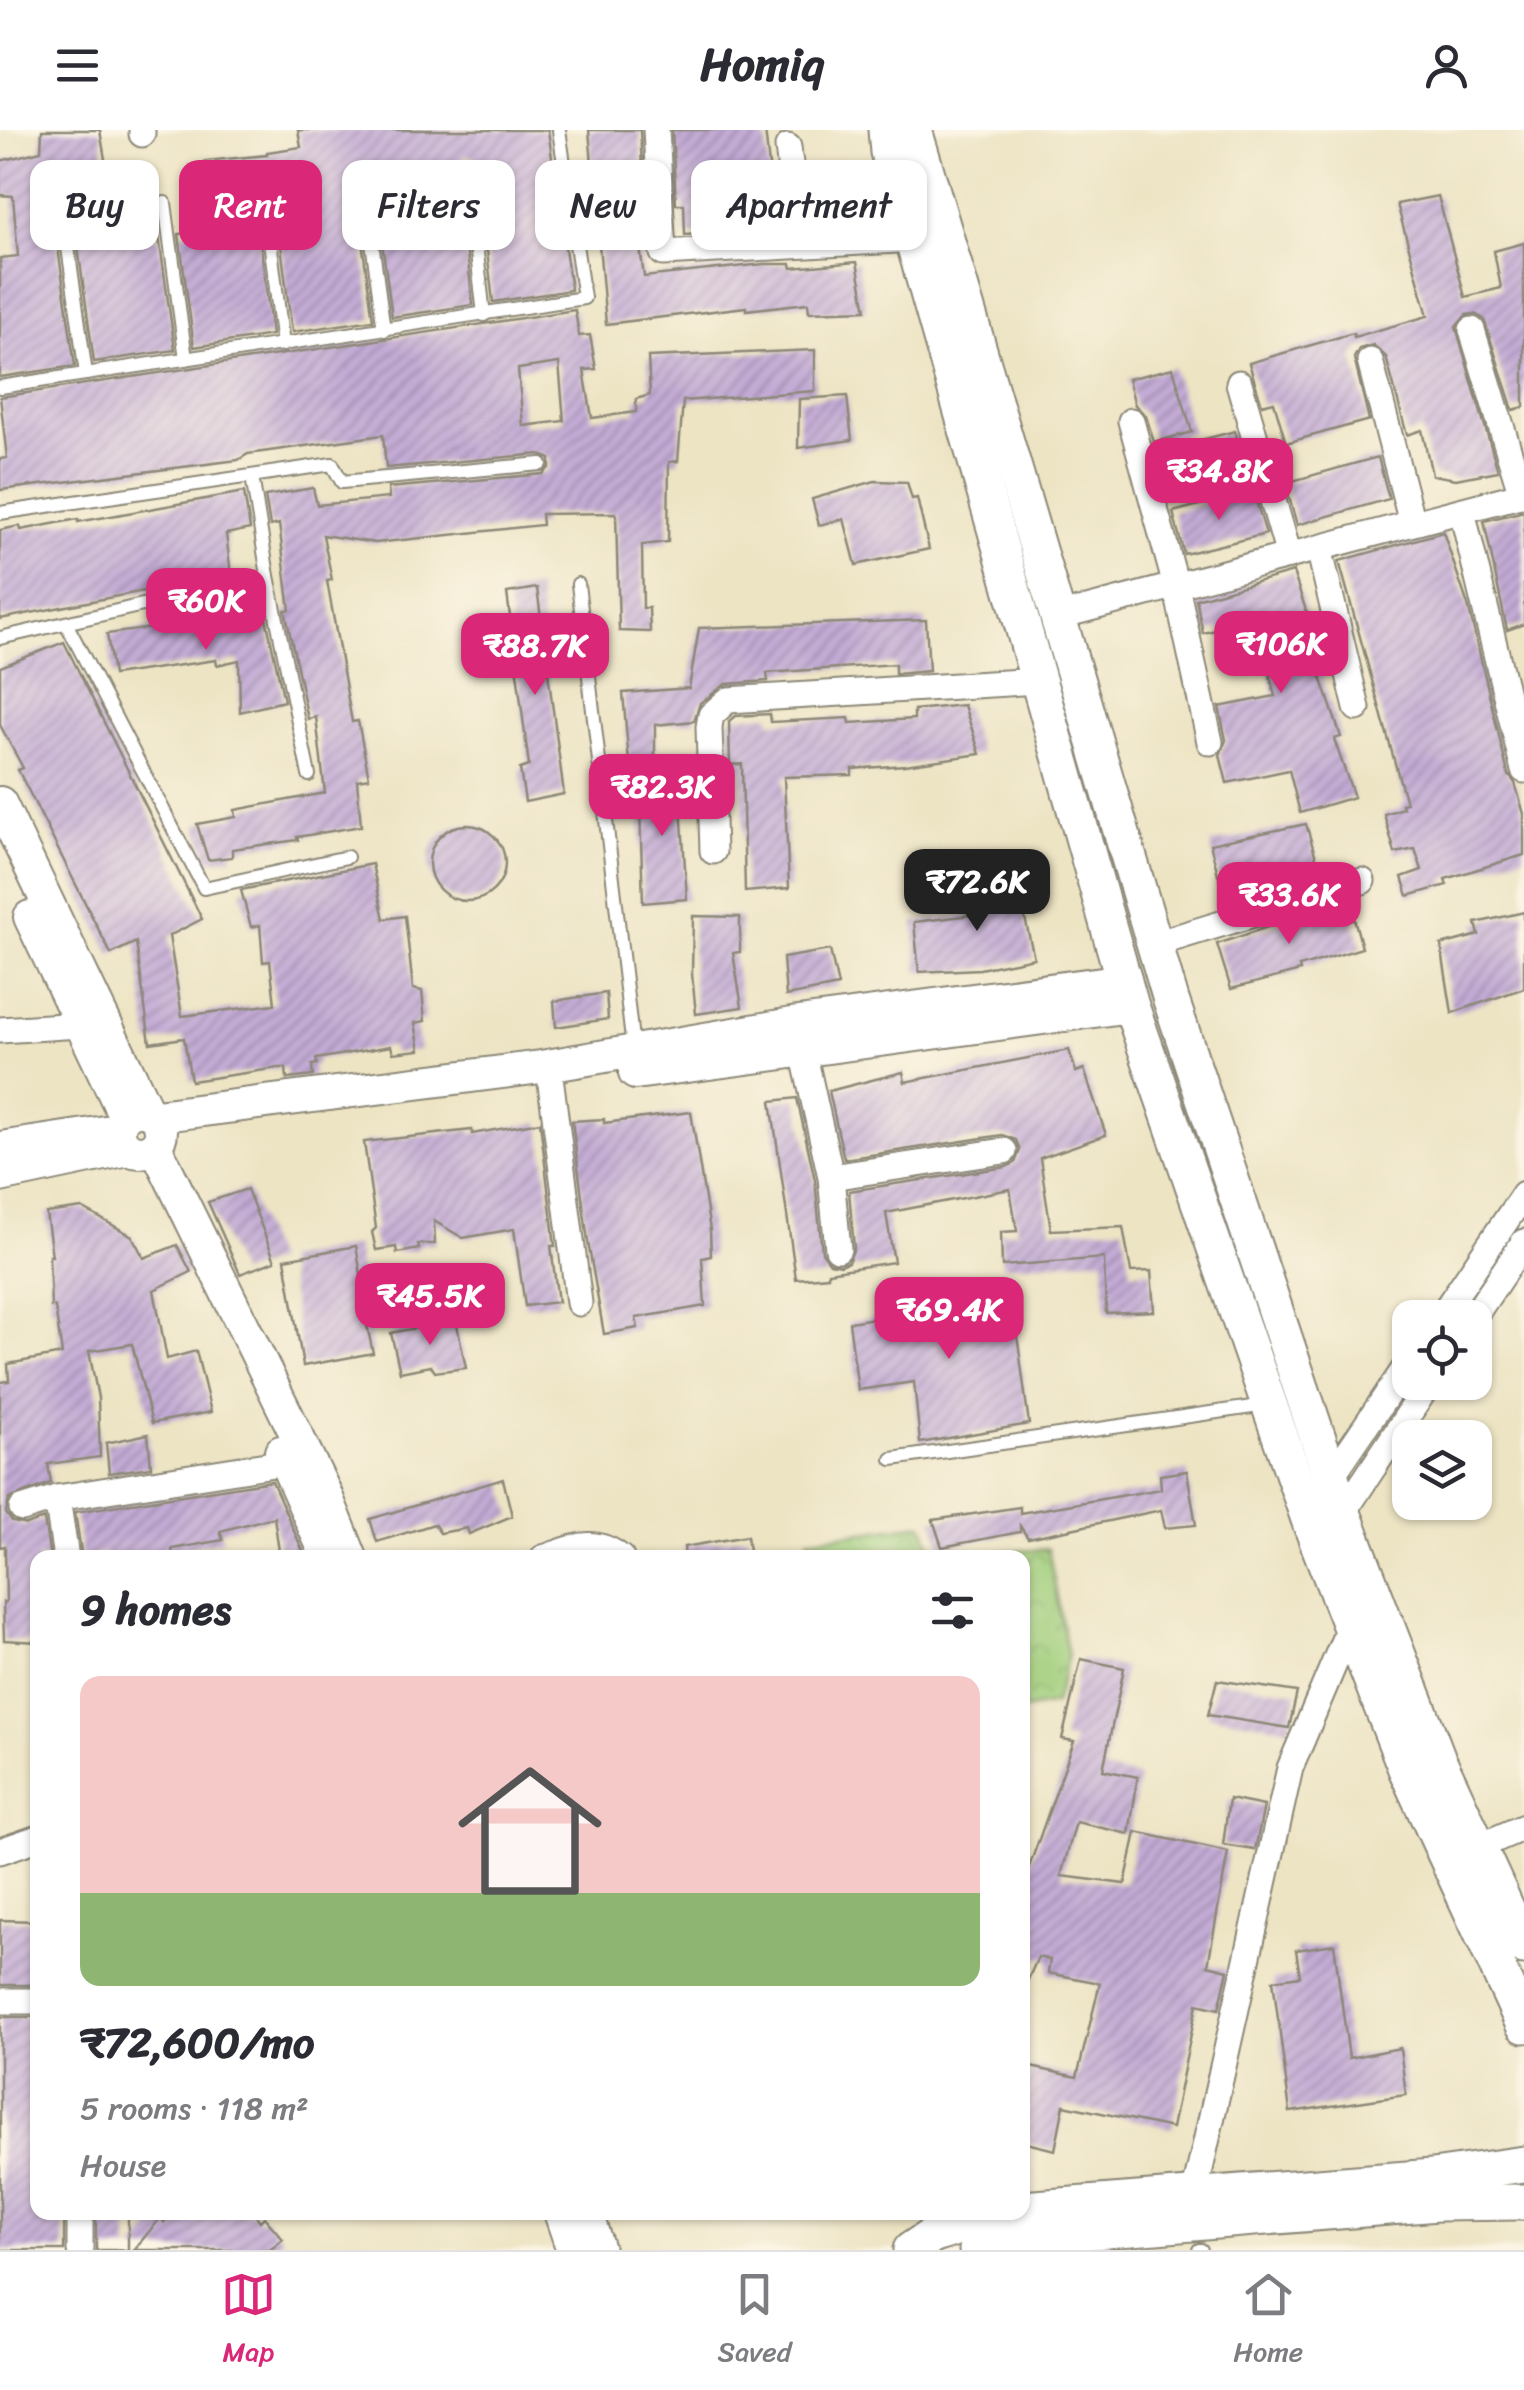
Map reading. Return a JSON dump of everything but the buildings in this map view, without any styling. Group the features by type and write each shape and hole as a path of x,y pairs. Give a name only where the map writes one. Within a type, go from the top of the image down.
{"main road":[{"path":"886,130 890,160"},
{"path":"914,130 1155,944 1331,1477 1318,1510 1350,1626 1406,1769 1524,2026"},
{"path":"918,250 1128,993 1269,1404 1524,1948"},
{"path":"1030,2208 1433,2177 1524,2164"},
{"path":"977,2250 1057,2234 1438,2203 1524,2202"},
{"path":"911,2250 932,2236 980,2220"}],"street":[{"path":"656,130 663,253 714,250"},
{"path":"788,146 790,160"},
{"path":"1060,616 1523,494 1472,330"},
{"path":"1370,361 1412,523"},
{"path":"1240,384 1289,556"},
{"path":"1130,421 1176,586 1210,742"},
{"path":"1462,510 1524,770"},
{"path":"1319,548 1357,708"},
{"path":"713,851 708,727 711,716 728,700 1039,681"},
{"path":"0,803 324,1550"},
{"path":"0,851 80,1025 141,1132 325,1493 348,1550"},
{"path":"1155,944 1362,881"},
{"path":"0,1176 141,1132 540,1067 635,1062 1128,993"},
{"path":"0,1030 80,1025"},
{"path":"800,1037 831,1176 838,1249"},
{"path":"0,1148 551,1084 635,1062"},
{"path":"551,1084 580,1304"},
{"path":"831,1176 1004,1151"},
{"path":"1452,1300 1524,1194"},
{"path":"1486,1300 1524,1242"},
{"path":"1331,1477 1392,1387"},
{"path":"1318,1510 1414,1400"},
{"path":"22,1509 57,1498 286,1462"},
{"path":"57,1498 65,1550"},
{"path":"569,1550 585,1545 611,1550"},
{"path":"1194,2196 1290,1768 1350,1626"},
{"path":"1478,1847 1524,1827"},
{"path":"0,1851 30,1841"},
{"path":"0,2001 30,2001"},
{"path":"80,2220 80,2250"},
{"path":"563,2220 572,2250"},
{"path":"589,2220 598,2250"}],"lane":[{"path":"0,386 584,298 559,130"},
{"path":"166,203 186,359"},
{"path":"68,250 86,374"},
{"path":"271,250 283,345"},
{"path":"373,250 384,330"},
{"path":"477,250 484,315"},
{"path":"0,513 332,464 342,482 541,464"},
{"path":"252,476 268,576 309,775"},
{"path":"0,638 268,576"},
{"path":"578,584 635,1062"},
{"path":"66,622 204,888 347,856"},
{"path":"892,1459 1269,1404"}],"green space":[{"path":"923,1524 933,1550 809,1550 808,1539"},
{"path":"1048,1549 1068,1656 1055,1704 1030,1709 1030,1550"}]}
